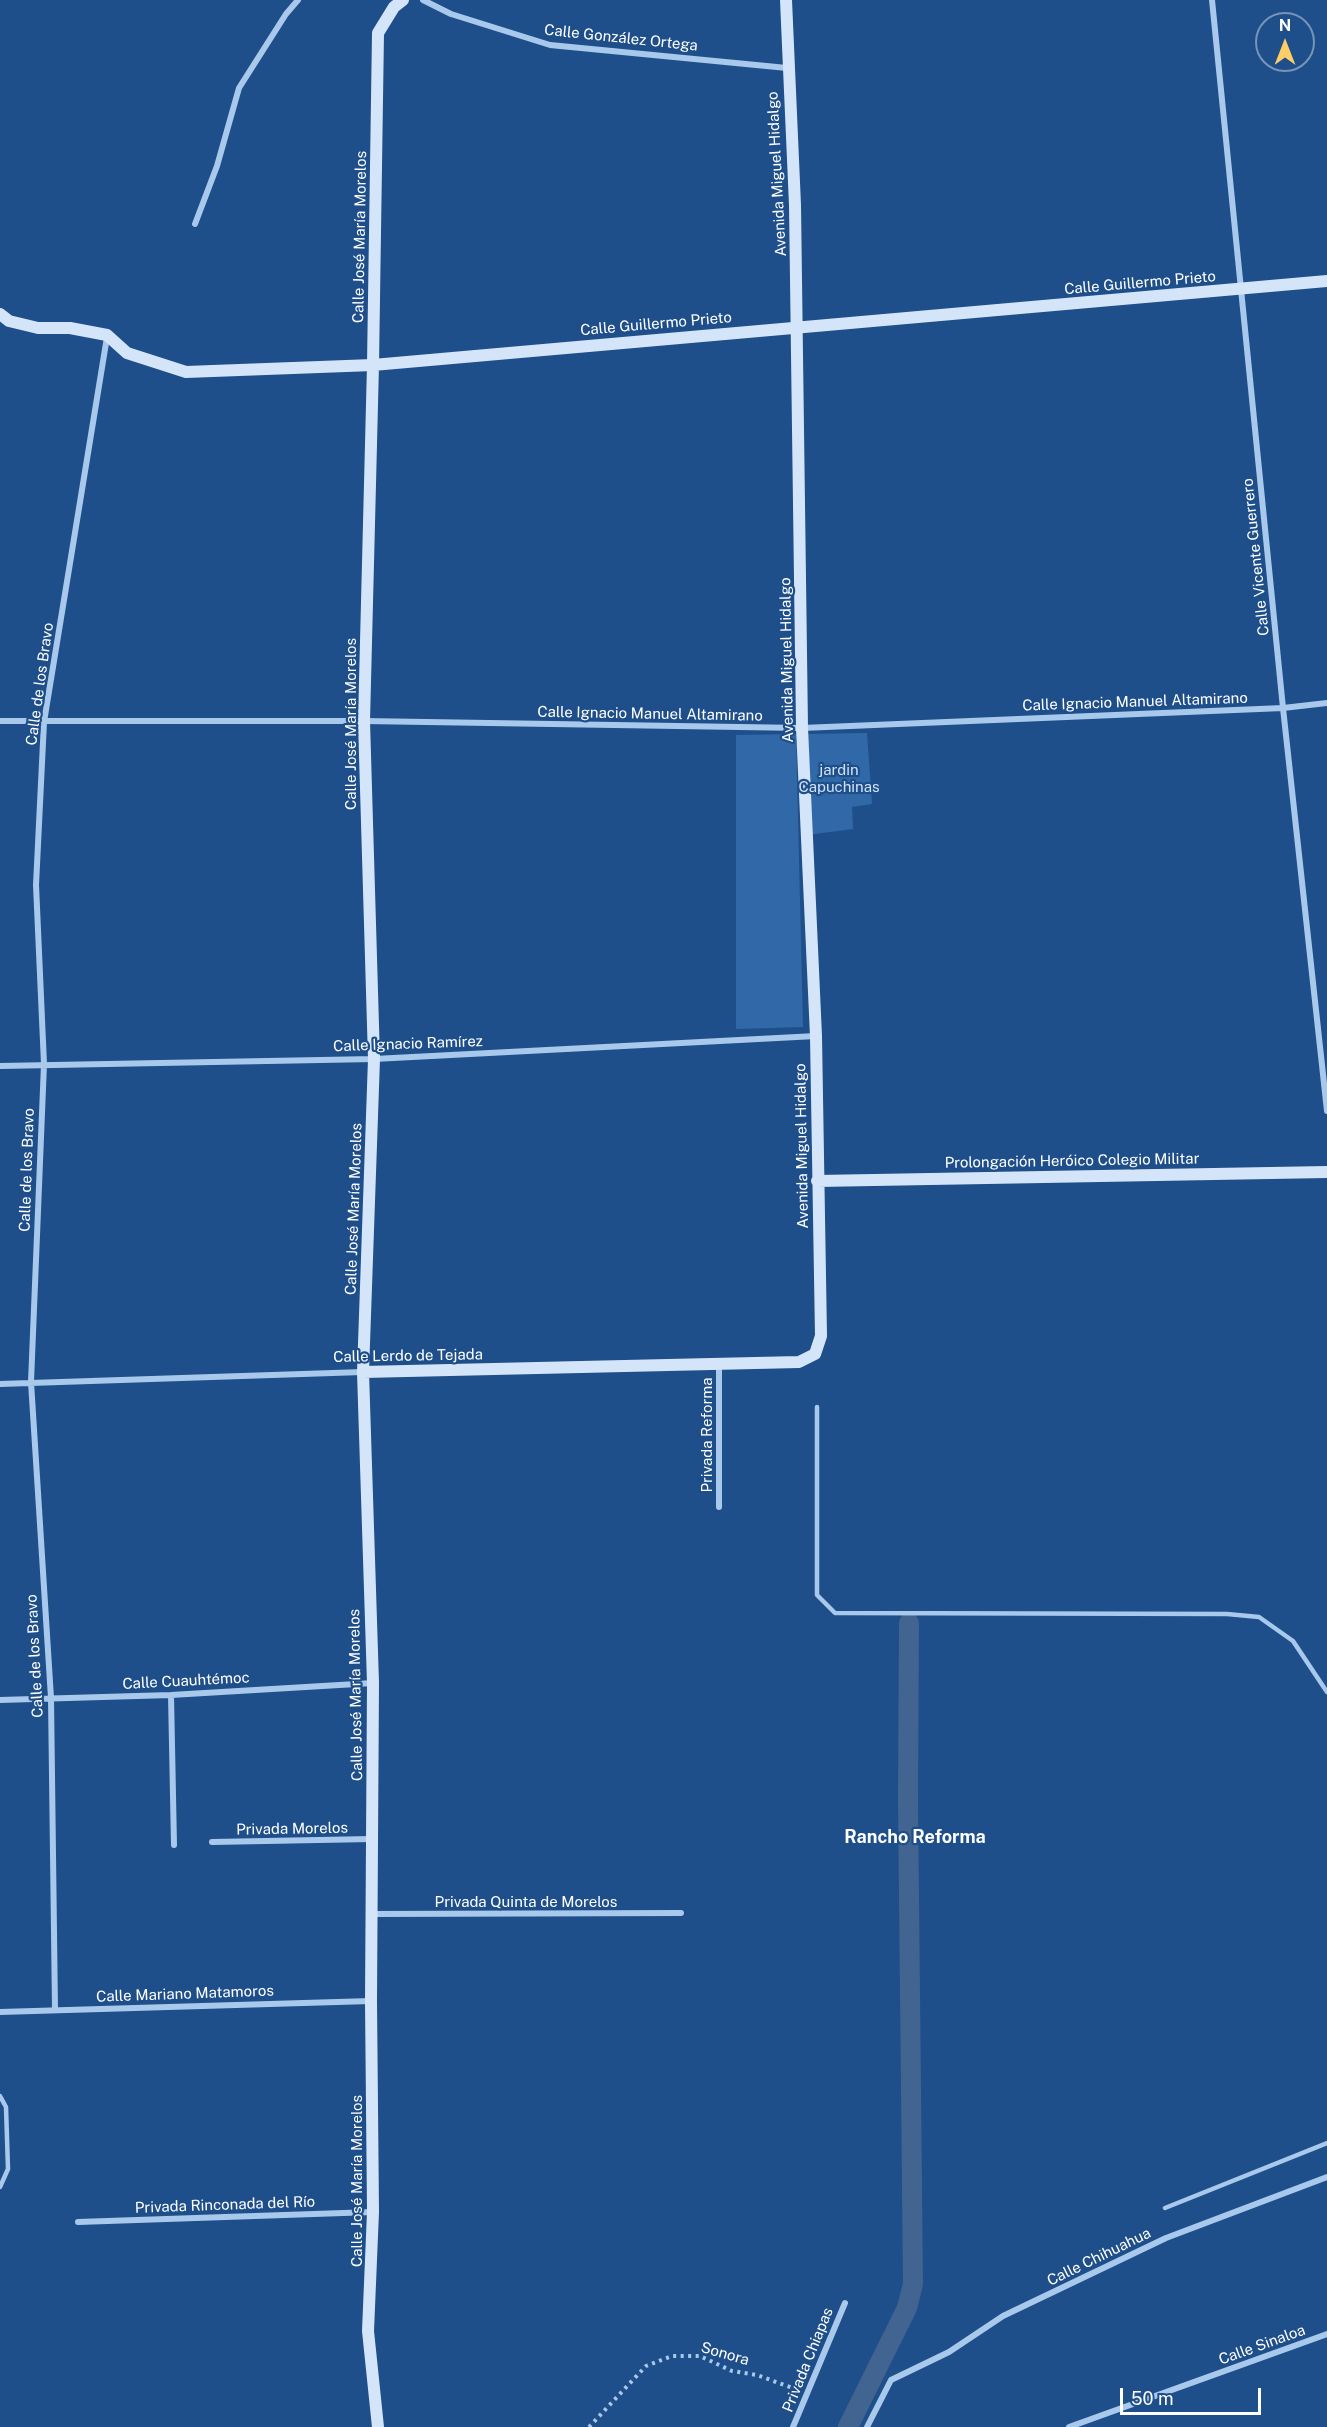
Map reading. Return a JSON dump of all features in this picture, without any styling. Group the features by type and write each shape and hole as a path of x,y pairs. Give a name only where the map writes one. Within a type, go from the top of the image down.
{"street":[{"path":"195,224 217,166 239,88 286,14 298,0"},
{"name":"Calle José María Morelos","path":"378,2427 368,2331 374,2211 371,2001 373,1683 363,1372 374,1059 364,721 378,33 394,7 403,0"},
{"name":"Calle González Ortega","path":"423,0 451,14 550,45 787,68"},
{"name":"Avenida Miguel Hidalgo","path":"786,0 798,326 802,728 816,1036 821,1336 815,1354"},
{"name":"Calle Vicente Guerrero","path":"1212,0 1283,708 1327,1111"},
{"name":"Calle Guillermo Prieto","path":"0,314 9,321 38,328 70,328 107,335 128,353 186,372 373,365 1327,281"},
{"name":"Calle de los Bravo","path":"55,2010 51,1698 31,1382 44,1064 36,885 44,722 107,335"},
{"name":"Calle Ignacio Manuel Altamirano","path":"0,721 364,721 802,728 1283,708 1327,703"},
{"name":"Calle Ignacio Ramírez","path":"0,1066 374,1059 816,1036"},
{"name":"Prolongación Heróico Colegio Militar","path":"817,1181 1327,1172"},
{"name":"Calle Lerdo de Tejada","path":"0,1384 363,1372 799,1362 815,1354"},
{"name":"Privada Reforma","path":"719,1364 719,1507"},
{"name":"Calle Cuauhtémoc","path":"0,1700 171,1695 373,1683"},
{"path":"171,1695 174,1845"},
{"name":"Privada Morelos","path":"212,1842 372,1839"},
{"name":"Privada Quinta de Morelos","path":"371,1914 681,1913"},
{"name":"Calle Mariano Matamoros","path":"0,2012 371,2001"},
{"name":"Calle Chihuahua","path":"867,2427 891,2380 949,2352 1003,2316 1166,2238 1327,2177"},
{"name":"Privada Rinconada del Río","path":"78,2222 374,2211"},
{"name":"Privada Chiapas","path":"793,2427 844,2303"},
{"name":"Calle Sinaloa","path":"1069,2427 1327,2334"}],"lane":[{"path":"817,1407 817,1595 835,1613 1227,1614 1259,1617 1293,1641 1327,1692"},
{"path":"0,2096 6,2108 8,2169 0,2187"},
{"path":"1165,2208 1327,2143"}],"path":[{"name":"Sonora","path":"589,2427 646,2367 672,2356 700,2356 732,2371 757,2375 807,2393"}],"green space":[{"name":"jardin Capuchinas","path":"867,733 872,804 852,807 853,829 807,835 808,734"},
{"path":"796,734 803,1027 736,1029 736,735"}],"waterway":[{"path":"848,2427 907,2308 913,2284 908,1800 909,1623"}],"district":[{"name":"Rancho Reforma","path":"915,1837"}]}
